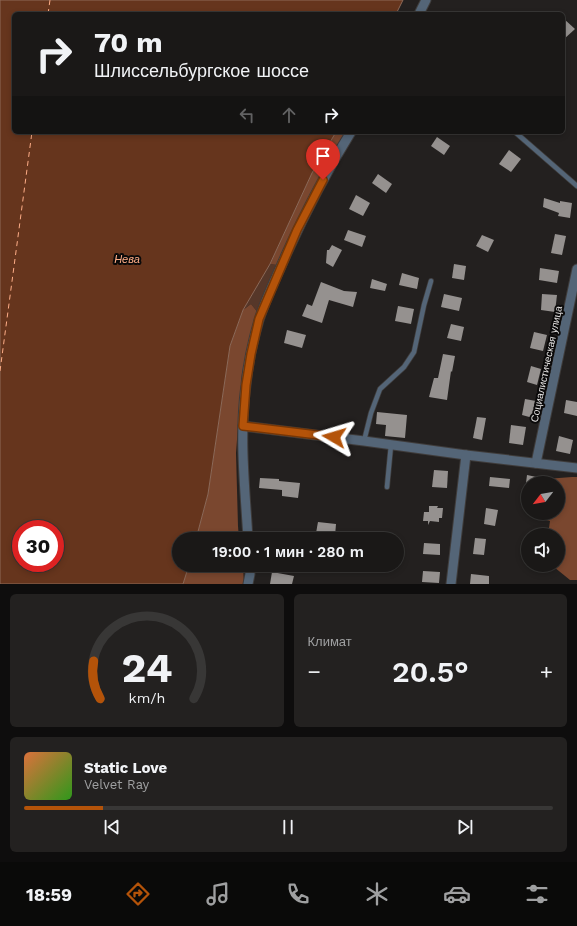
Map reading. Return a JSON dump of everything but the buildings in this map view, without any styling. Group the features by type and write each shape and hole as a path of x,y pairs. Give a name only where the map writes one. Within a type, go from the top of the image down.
{"street":[{"path":"420,12 426,0"},
{"path":"247,532 243,475 243,426 246,385 259,319 297,230 315,194 349,134"},
{"name":"Социалистическая улица","path":"536,463 577,269"},
{"path":"243,426 577,468"},
{"path":"451,584 466,455"},
{"path":"248,584 250,572"}],"lane":[{"path":"517,134 577,186"},
{"path":"364,441 371,413 380,389 404,367 414,352 424,305 432,282"},
{"path":"387,487 391,444"}],"shaded area":[{"path":"335,134 348,134 277,265 270,264 312,173"},
{"path":"270,264 277,265 264,305 259,314 251,304 243,310"},
{"path":"251,304 259,314 242,373 236,453 238,532 198,532 208,494 230,346 243,310"},
{"path":"577,477 577,580 570,580 560,572 565,572 565,528 549,528 550,521 546,520 565,520 565,478"},
{"path":"187,572 243,572 244,584 183,584"}],"water":[{"name":"Нева","path":"0,0 403,0 397,12 12,12 12,134 335,134 312,173 270,264 243,310 230,346 208,494 198,532 172,532 172,572 187,572 183,584 0,584"}],"ferry route":[{"path":"48,12 50,0"},
{"path":"0,371 32,134"}],"route":[{"path":"323,180 297,230 259,319 246,385 243,426 334,437"}]}
